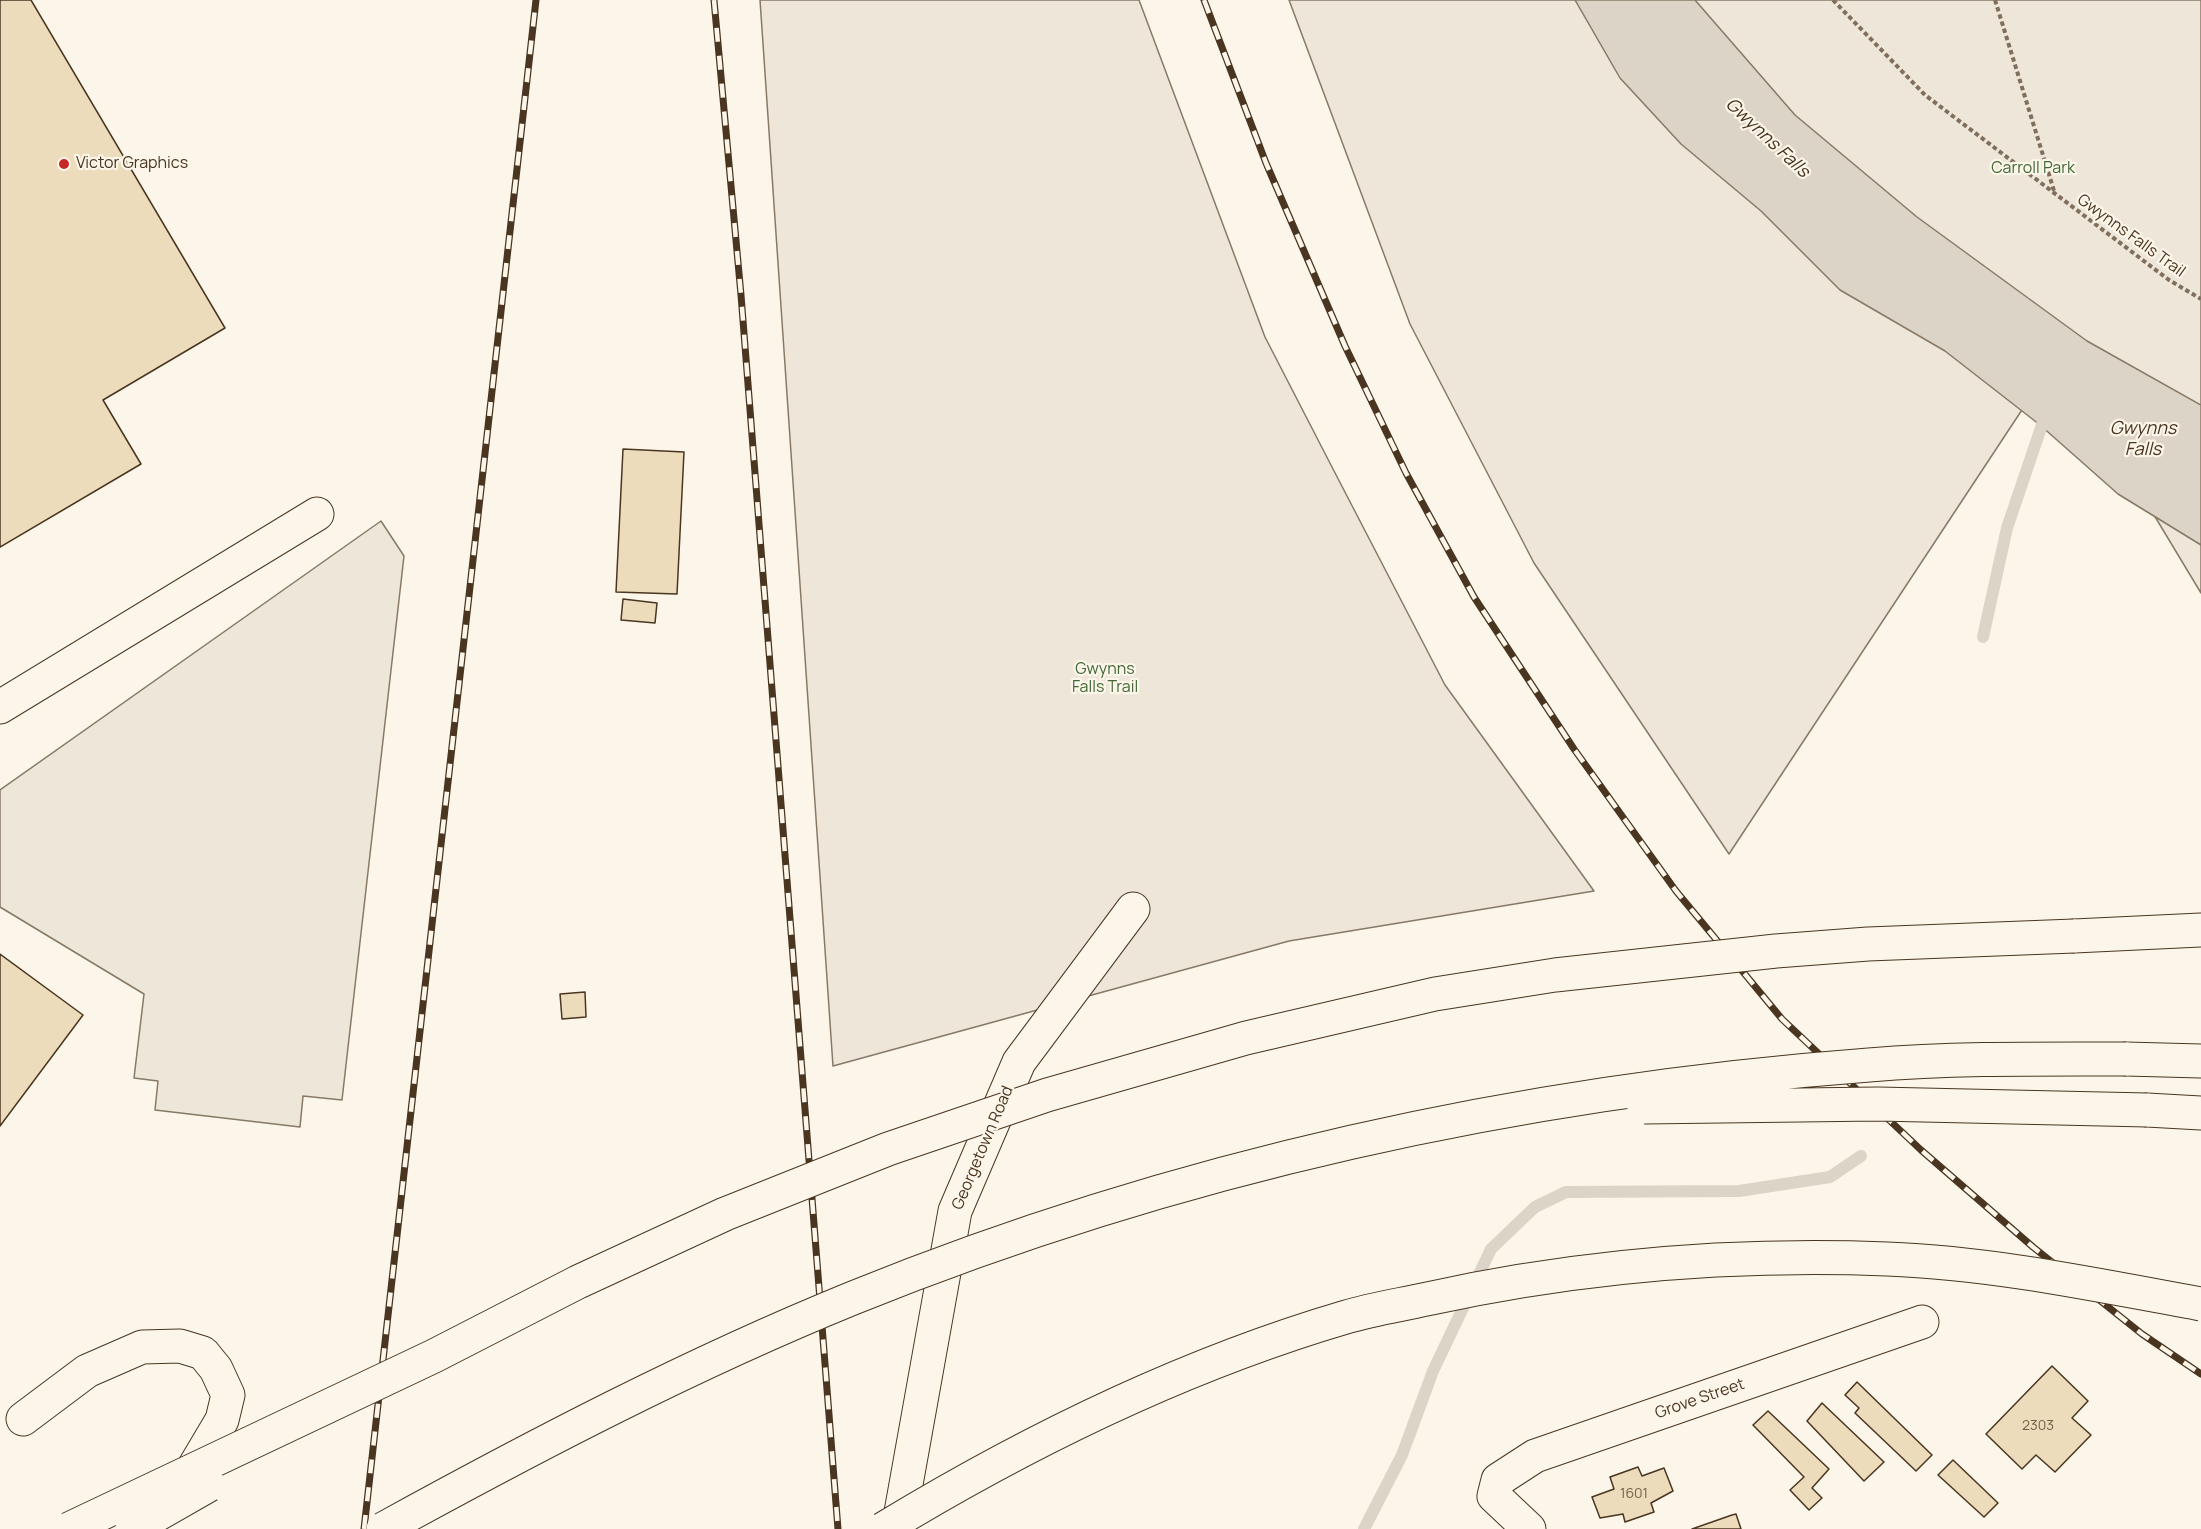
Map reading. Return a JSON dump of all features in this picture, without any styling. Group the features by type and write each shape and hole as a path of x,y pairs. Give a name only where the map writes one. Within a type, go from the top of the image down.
{"main road":[{"path":"0,707 317,514"},
{"name":"Georgetown Road","path":"898,1529 955,1211 1019,1062 1133,909"},
{"path":"69,1529 434,1356 640,1253 725,1214 867,1157 1047,1095 1246,1038 1435,994 1556,975 1678,961 1868,944 2201,930"},
{"path":"2074,936 2201,940"},
{"path":"383,1529 477,1478 768,1334 919,1272 1010,1239 1185,1184 1360,1140 1462,1118 1651,1088 1790,1071 1874,1064 1999,1059 2201,1061"},
{"path":"1462,1118 1581,1110 1791,1104 2147,1110 2201,1113"},
{"path":"883,1529 1019,1450 1123,1401 1230,1356 1348,1317 1472,1290 1628,1266 1747,1258 1889,1259 2028,1272 2201,1304"},
{"name":"Grove Street","path":"1529,1529 1494,1496 1498,1480 1535,1456 1922,1322"},
{"path":"23,1419 87,1371 142,1347 180,1346 203,1353 216,1369 228,1395 222,1420 158,1529"},
{"path":"132,1529 434,1356"}],"path":[{"name":"Gwynns Falls Trail","path":"1833,0 1925,95 2169,280 2201,299"},
{"path":"1995,0 2056,195"}],"green space":[{"name":"Gwynns Falls Trail","path":"760,0 1139,0 1265,337 1445,685 1594,891 1289,941 833,1066"},
{"name":"Carroll Park","path":"1289,0 2201,0 2201,593 2104,432 2043,378 1729,854 1534,563 1410,324"}],"shaded area":[{"path":"381,521 404,556 342,1100 303,1096 300,1127 155,1110 158,1081 134,1078 144,994 0,907 0,790"}],"water":[{"name":"Gwynns Falls","path":"1575,0 1695,0 1795,115 1917,217 2087,341 2201,405 2201,545 2118,494 2040,425 1945,351 1840,290 1761,211 1681,144 1620,78"}],"building":[{"name":"Victor Graphics","path":"0,0 31,0 225,328 103,400 141,464 0,547"},
{"path":"623,449 684,452 677,594 616,592"},
{"path":"623,599 657,603 655,623 621,620"},
{"path":"0,954 83,1015 0,1126"},
{"path":"585,992 586,1017 562,1019 560,994"},
{"path":"2052,1366 2088,1401 2072,1418 2091,1435 2055,1472 2036,1455 2022,1469 1986,1434"},
{"path":"1857,1382 1932,1455 1916,1471 1855,1413 1859,1408 1845,1395"},
{"path":"1822,1403 1884,1462 1864,1481 1807,1421"},
{"path":"1768,1411 1829,1469 1812,1488 1822,1498 1809,1510 1790,1490 1804,1477 1753,1425"},
{"path":"1953,1460 1998,1503 1984,1517 1938,1475"},
{"path":"1638,1467 1642,1476 1664,1468 1673,1491 1651,1503 1654,1512 1625,1522 1623,1514 1600,1518 1592,1497 1614,1489 1610,1477"},
{"path":"1736,1514 1741,1529 1692,1529 1732,1515"}],"waterway":[{"path":"1983,637 2007,528 2046,413"},
{"path":"1364,1529 1402,1455 1433,1371 1491,1249 1535,1207 1566,1192 1739,1191 1830,1177 1861,1156"}],"railway":[{"path":"364,1529 536,0"},
{"path":"714,0 741,295 838,1529"},
{"path":"1204,0 1266,163 1345,346 1406,473 1474,597 1574,749 1676,891 1782,1019 1921,1150 2033,1247 2142,1334 2201,1374"}],"place":[{"name":"Victor Graphics","path":"64,164"}]}
